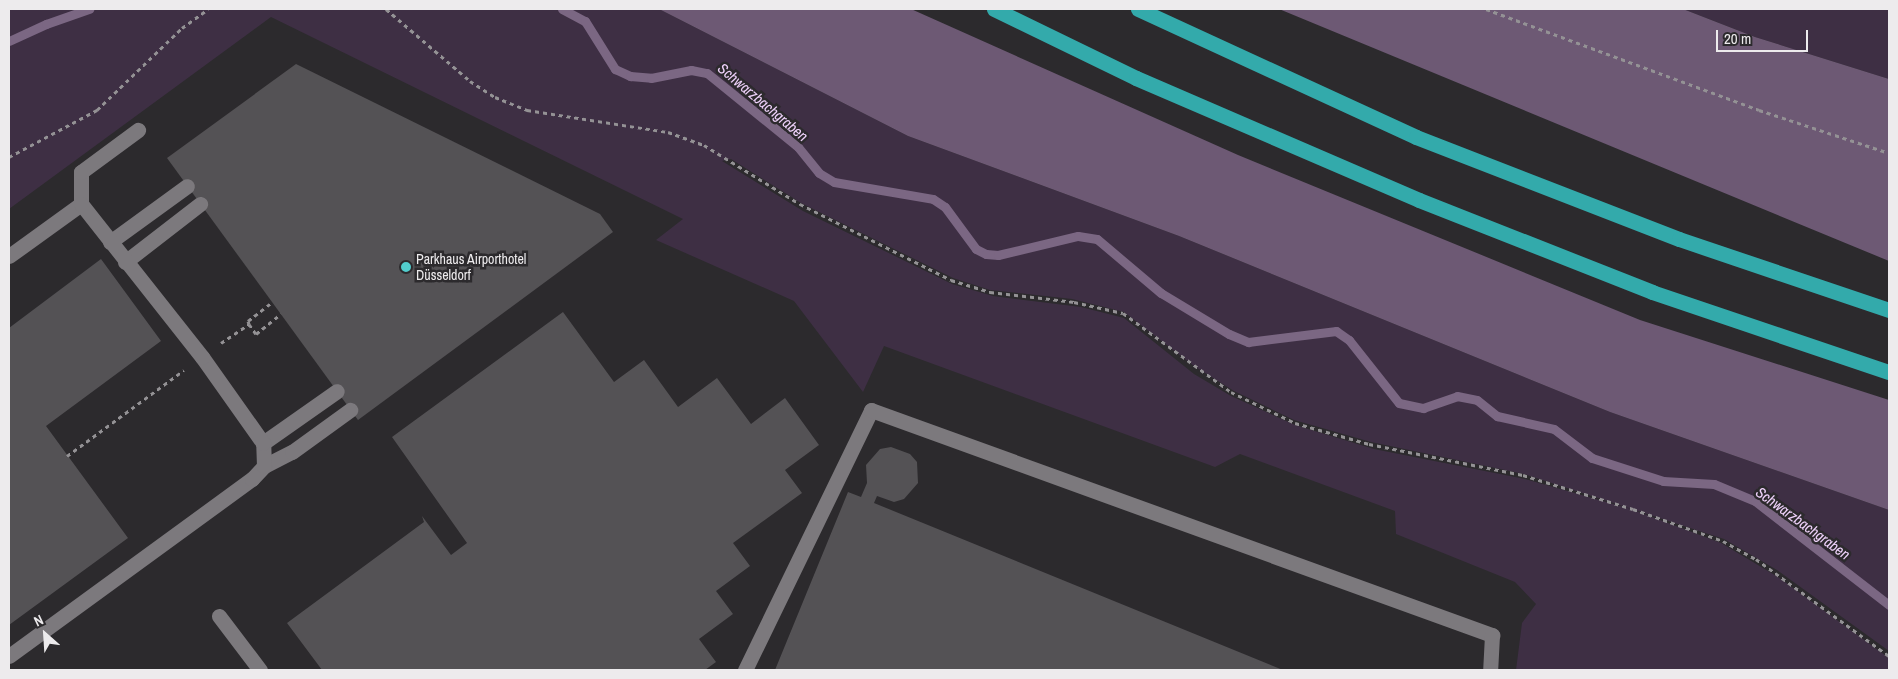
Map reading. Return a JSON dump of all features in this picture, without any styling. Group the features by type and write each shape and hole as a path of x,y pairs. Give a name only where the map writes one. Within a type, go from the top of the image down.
{"highway":[{"path":"994,9 1136,78 1419,200 1652,292 1889,372"},
{"path":"1138,9 1416,137 1679,239 1889,310"}],"lane":[{"path":"138,130 81,172 81,204 202,357 263,443 264,466"},
{"path":"110,242 187,186"},
{"path":"9,256 81,204"},
{"path":"125,262 200,204"},
{"path":"263,443 337,390"},
{"path":"9,656 244,485 264,466 292,452 350,410"},
{"path":"746,670 871,410 1492,635 1490,670"},
{"path":"219,616 260,670"}],"path":[{"path":"9,157 96,110 182,28 208,9"},
{"path":"386,9 470,81 495,97 527,110 668,132 704,145 800,204 951,280 990,292 1074,302 1123,313 1231,392 1295,423 1369,444 1524,475 1632,508 1722,541 1756,558 1889,656"},
{"path":"1486,9 1759,110 1889,153"},
{"path":"272,302 248,321 256,334 281,314"},
{"path":"68,456 250,324"}],"shaded area":[{"path":"9,9 659,9 908,136 1179,236 1610,412 1889,510 1889,651 1777,570 1724,539 1524,474 1371,442 1294,420 1234,391 1194,366 1124,312 1072,299 990,290 953,278 801,203 731,159 722,161 803,211 952,284 993,296 1081,307 1124,318 1194,374 1231,396 1295,425 1374,449 1525,479 1631,509 1721,543 1778,577 1889,658 1889,670 1516,670 1522,623 1536,604 1515,582 1396,534 1395,511 1240,454 1215,467 884,346 863,392 794,301 656,240 683,219 271,17 9,209"},
{"path":"659,9 911,9 1238,155 1640,320 1889,400 1889,510 1610,412 1179,236 908,136"},
{"path":"1279,9 1683,9 1755,37 1889,79 1889,261"},
{"path":"1683,9 1889,9 1889,79 1755,37"}],"building":[{"name":"Parkhaus Airporthotel Düsseldorf","path":"296,64 600,214 613,232 358,420 167,158"},
{"path":"101,259 161,341 46,426 128,538 9,625 9,328"},
{"path":"563,312 614,382 644,360 678,407 717,378 751,424 785,398 819,445 785,470 802,493 733,543 750,566 716,591 733,614 699,639 716,662 705,670 322,670 287,623 424,522 422,516 451,555 467,543 392,437"},
{"path":"891,447 910,454 917,462 918,483 904,499 894,502 877,496 874,503 1283,670 775,670 848,492 861,497 867,483 866,465 880,449"}],"waterway":[{"name":"Schwarzbachgraben","path":"9,41 46,24 89,9"},
{"name":"Schwarzbachgraben","path":"562,9 585,21 615,69 630,76 651,78 691,70 707,73 798,147 819,173 834,182 933,199 945,207 976,249 986,254 998,255 1078,236 1097,239 1161,293 1229,334 1248,342 1336,331 1349,340 1399,403 1423,408 1457,396 1477,400 1497,416 1554,429 1592,458 1663,481 1714,484 1755,501 1889,605"}],"place":[{"name":"Parkhaus Airporthotel Düsseldorf","path":"406,267"}]}
